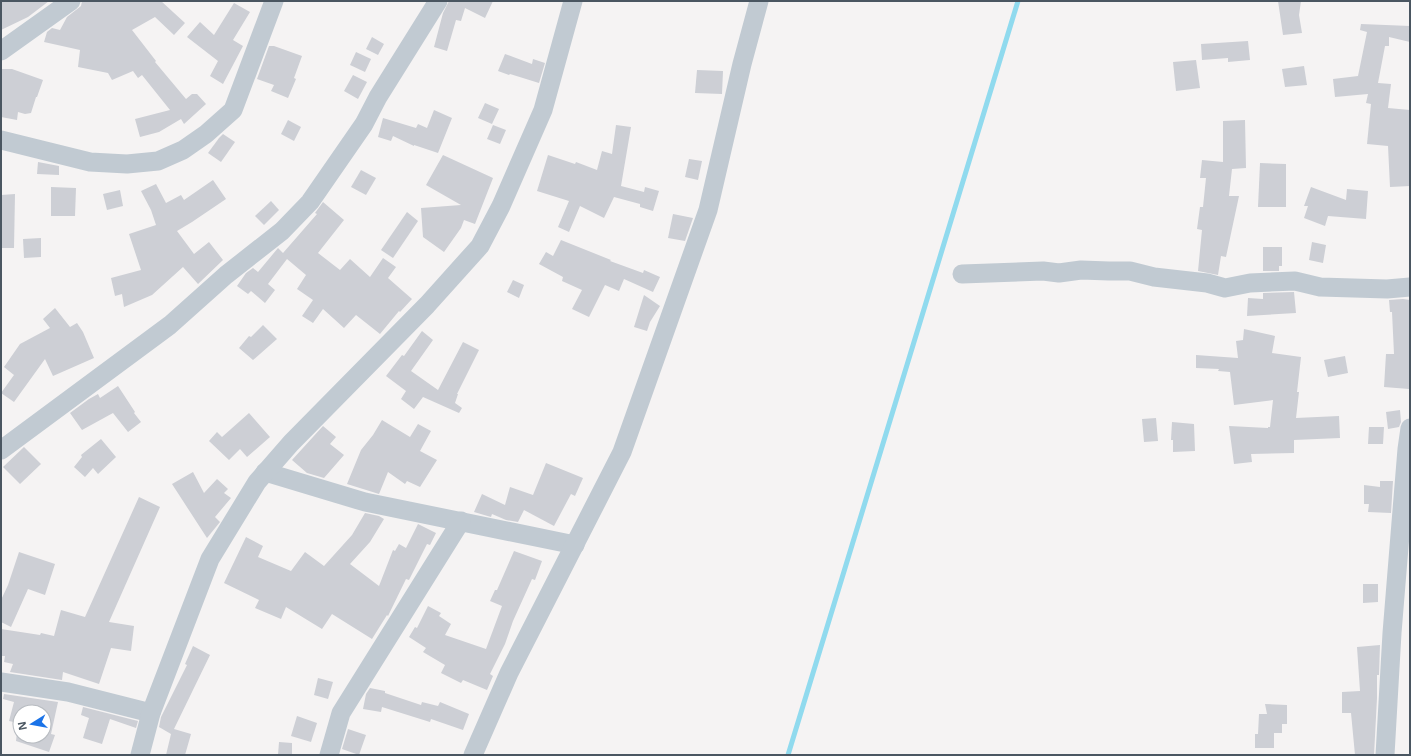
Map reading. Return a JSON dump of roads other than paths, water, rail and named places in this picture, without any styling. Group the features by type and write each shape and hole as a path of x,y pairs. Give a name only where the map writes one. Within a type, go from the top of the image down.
{"street":[{"path":"1,52 71,1"},
{"path":"1,140 90,162 127,164 158,161 183,150 206,134 233,110 274,1"},
{"path":"1,450 170,325 226,275 282,231 310,202 364,124 378,97 438,1"},
{"path":"140,755 151,713 210,559 257,482 291,443 427,305 480,246 501,206 543,110 573,1"},
{"path":"473,755 509,673 622,452 708,210 742,64 759,1"},
{"path":"962,274 1043,271 1060,273 1081,270 1130,271 1154,277 1208,284 1225,288 1250,283 1295,281 1320,287 1387,289 1410,287"},
{"path":"1385,755 1392,633 1410,428"},
{"path":"265,472 365,502 574,545"},
{"path":"329,755 341,713 461,521"},
{"path":"1,682 68,692 151,713"}],"waterway":[{"path":"788,755 1018,1"}]}
